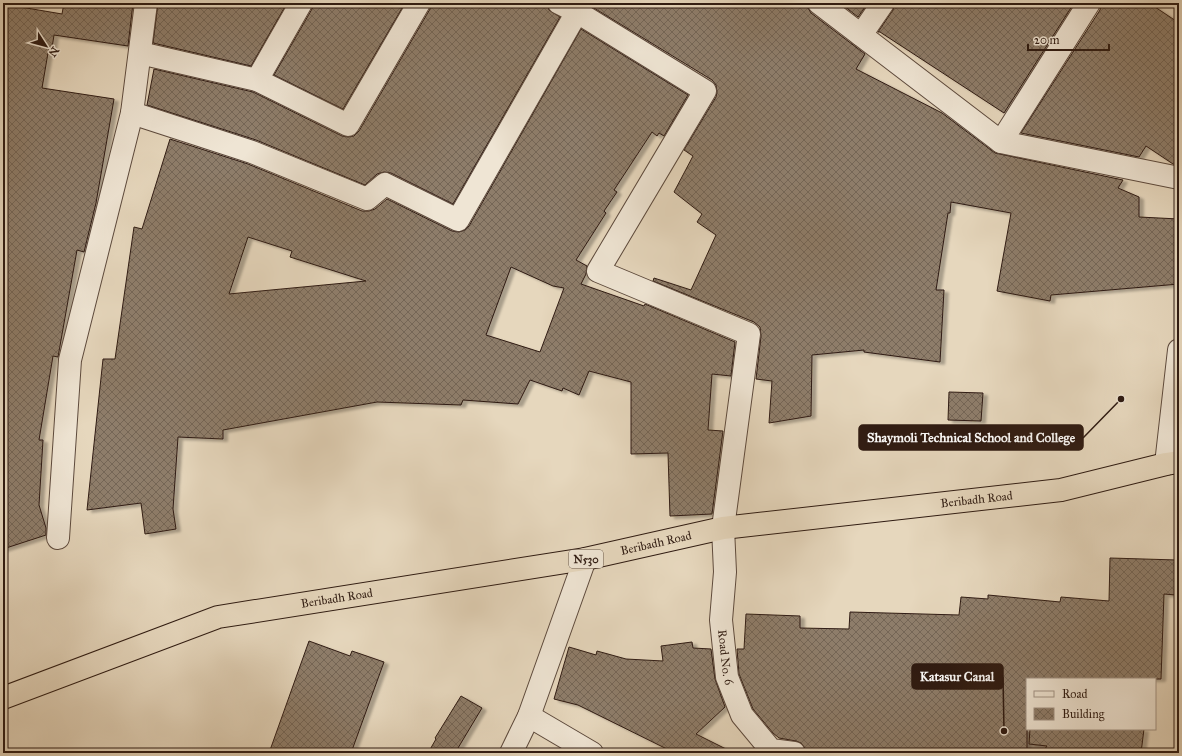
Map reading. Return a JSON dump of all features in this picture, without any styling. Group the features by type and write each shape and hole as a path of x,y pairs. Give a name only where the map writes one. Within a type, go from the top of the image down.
{"highway":[{"name":"Beribadh Road","path":"3,698 218,617 585,559 723,528 1061,490 1172,462"}],"street":[{"path":"58,538 70,360 132,113 146,3"},
{"path":"258,80 301,3"},
{"path":"140,53 258,80 348,125 419,3"},
{"path":"819,3 1001,142 1179,178"},
{"path":"861,35 882,3"},
{"path":"1001,142 1089,3"},
{"path":"132,113 252,152 366,199 385,184 458,220 570,6"},
{"name":"Road No. 6","path":"570,6 705,91 598,271 749,334 723,528 725,572 721,620 727,677 742,715 771,750 794,753"},
{"path":"1172,462 1179,350"},
{"path":"511,753 529,716 585,559"},
{"path":"529,716 592,753"}],"building":[{"path":"64,3 133,3 128,46 54,35 52,48 49,47 42,88 114,99 96,203 84,252 77,250 58,357 53,356 39,440 43,440 39,505 46,528 46,535 3,549 3,4 62,14"},
{"path":"158,3 287,3 251,66 153,43"},
{"path":"313,3 405,3 343,109 274,75 312,9"},
{"path":"431,3 547,3 549,10 560,17 453,204 391,173 384,172 377,174 365,185 256,140 147,105 154,69 253,92 342,136 354,136 359,131 430,9"},
{"path":"589,3 807,3 811,13 865,54 856,69 942,113 995,153 1123,180 1118,188 1139,197 1139,217 1179,219 1179,284 1051,295 1050,301 997,291 1011,213 951,202 936,290 944,290 940,362 864,352 864,350 812,355 811,416 769,423 772,381 756,379 761,336 760,327 754,322 653,281 654,278 691,290 716,235 697,222 702,214 674,192 693,156 684,150 716,97 716,85 712,80 589,5"},
{"path":"840,3 868,3 858,17"},
{"path":"895,3 1074,3 1004,113 878,32 893,10"},
{"path":"1101,3 1149,3 1179,23 1179,165 1173,164 1146,146 1139,157 1021,133 1100,10"},
{"path":"581,29 688,95 664,136 659,133 657,136 652,132 614,190 617,192 604,211 606,213 576,260 587,266 586,274 581,284 644,306 645,304 735,342 731,376 712,374 708,430 723,431 712,514 670,516 668,453 631,454 631,382 589,371 579,395 563,388 562,391 530,380 518,404 463,400 461,405 377,402 223,430 223,439 178,437 173,509 176,529 145,534 141,503 87,510 103,359 115,359 134,227 142,229 170,139 248,164 362,211 375,209 387,199 452,231 459,232 465,230 469,226","holes":["248,237 292,251 290,257 366,281 229,294","511,267 553,286 564,288 540,352 486,335"]},
{"path":"949,392 983,393 981,421 948,420"},
{"path":"1110,558 1177,560 1176,595 1164,594 1161,679 1026,678 1027,753 872,753 819,750 818,753 806,752 801,743 779,738 773,733 753,709 739,674 737,649 744,649 746,614 800,616 800,628 849,629 850,612 959,615 961,597 988,599 988,595 1060,602 1061,597 1109,601"},
{"path":"309,641 350,656 352,651 384,662 351,753 269,753"},
{"path":"692,642 693,648 711,649 715,679 725,707 696,734 734,753 675,753 578,705 554,699 569,647 596,655 597,651 626,659 663,661 661,646"},
{"path":"461,696 482,708 455,753 428,753 436,739 435,738"},
{"path":"1030,730 1144,730 1141,753 1116,753 1078,749 1076,753 1042,753 1047,746 1029,744"}],"waterway":[{"path":"995,726 1034,753"}],"place":[{"name":"Shaymoli Technical School and College","path":"1121,399"},
{"name":"Katasur Canal","path":"1004,731"}]}
